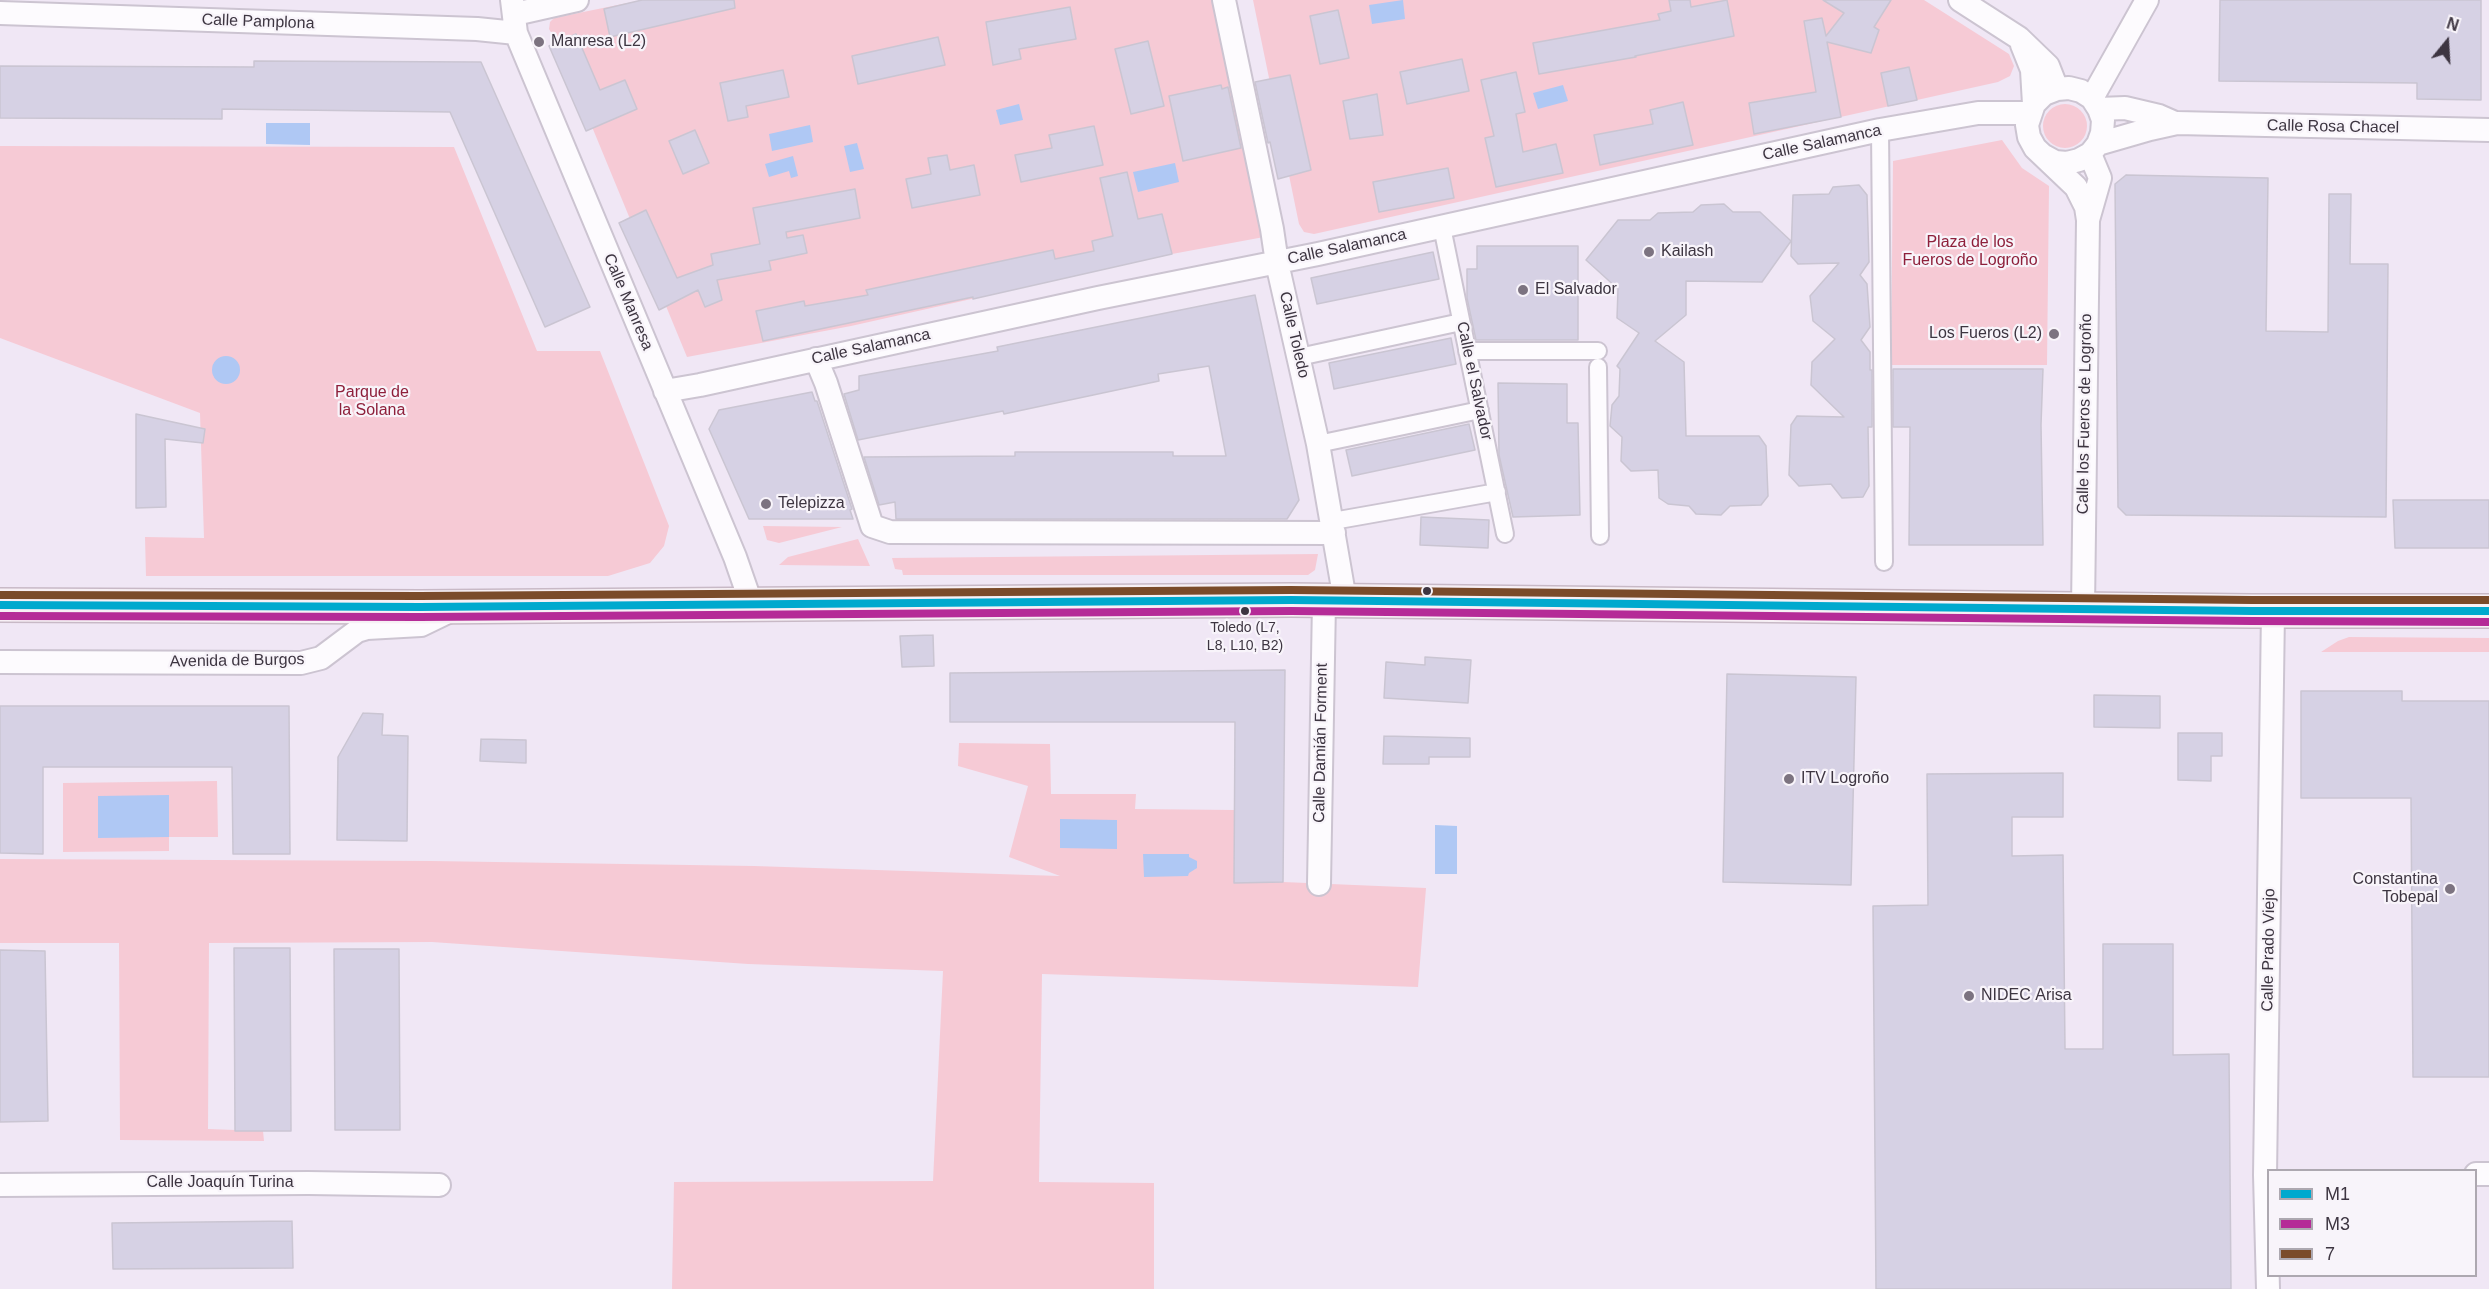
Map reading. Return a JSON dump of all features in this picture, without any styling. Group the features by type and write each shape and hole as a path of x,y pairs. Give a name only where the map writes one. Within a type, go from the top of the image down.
{"main road":[{"name":"Avenida de Burgos","path":"0,605 459,606 1334,601 2273,611 2489,611"}],"street":[{"name":"Calle Pamplona","path":"0,13 454,28 577,0"},
{"name":"Calle Toledo","path":"1224,0 1277,262 1318,444 1333,527 1334,601"},
{"path":"1960,0 2019,38 2048,66 2063,88 2081,92 2095,104 2103,120 2102,133 2094,149 2079,160 2067,163 2055,162 2035,148 2029,137 2027,125 2032,109 2032,70 2019,38"},
{"path":"2095,104 2125,38 2147,0"},
{"name":"Calle Manresa","path":"514,15 751,603"},
{"path":"2032,109 2044,94 2063,88 2125,38"},
{"name":"Calle Rosa Chacel","path":"2095,104 2160,116 2177,123"},
{"name":"Calle Salamanca","path":"665,391 700,386 816,359 1442,227 1880,130 1978,113 2032,109"},
{"name":"Calle Rosa Chacel","path":"2094,149 2150,129 2177,123 2489,130"},
{"path":"1880,130 1884,562"},
{"name":"Calle los Fueros de Logroño","path":"2088,220 2100,178 2094,149"},
{"name":"Calle los Fueros de Logroño","path":"2044,156 2076,187 2086,207 2088,220 2083,608"},
{"name":"Calle el Salvador","path":"1442,227 1505,534"},
{"path":"1299,357 1461,322"},
{"path":"1467,351 1598,359 1600,536"},
{"path":"816,359 826,383 872,526 890,532 1333,527 1497,492"},
{"path":"1318,444 1480,410"},
{"name":"Calle Damián Forment","path":"1319,884 1334,601"},
{"name":"Avenida de Burgos","path":"0,662 302,663 330,652 357,631 367,628 421,625 459,606"},
{"name":"Calle Prado Viejo","path":"2267,1169 2273,611"},
{"name":"Calle Joaquín Turina","path":"0,1185 296,1183 440,1185"}],"green space":[{"path":"642,0 1212,0 1264,237 1172,254 851,326 687,357 557,42 549,29 550,22 554,18"},
{"path":"1253,0 1924,0 2009,54 2014,66 2010,76 1998,82 1314,234 1304,232 1299,224"},
{"path":"2065,104 2080,111 2087,126 2080,141 2065,148 2050,141 2043,126 2050,111"},
{"name":"Plaza de los Fueros de Logroño","path":"2002,140 2022,168 2049,186 2047,365 1891,365 1893,161"},
{"name":"Parque de la Solana","path":"0,146 454,147 537,351 600,351 669,526 664,546 650,563 608,576 146,576 145,537 204,538 200,413 0,338"},
{"path":"763,526 842,527 779,543 767,540"},
{"path":"858,539 870,566 779,565 788,557"},
{"path":"1318,554 1315,570 1308,575 903,575 902,570 895,569 892,558"},
{"path":"2349,637 2489,638 2489,652 2321,652"},
{"path":"959,743 1050,744 1051,794 1136,794 1135,809 1234,810 1234,883 1283,882 1426,888 1418,987 1042,974 1039,1182 1154,1183 1154,1289 672,1289 674,1182 933,1181 943,971 748,964 432,942 209,943 208,1129 263,1131 264,1141 120,1140 119,943 0,943 0,859 431,861 754,866 1060,876 1009,857 1028,786 958,766"},
{"path":"217,781 218,837 169,837 169,851 63,852 63,783"}],"water":[{"path":"1403,0 1405,19 1372,24 1369,5"},
{"path":"1563,85 1568,101 1538,109 1533,93"},
{"path":"1019,104 1023,120 1000,125 996,110"},
{"path":"266,123 310,123 310,145 266,144"},
{"path":"810,125 813,142 772,151 769,134"},
{"path":"857,143 864,169 850,172 844,146"},
{"path":"793,156 798,176 791,178 789,171 769,177 765,164"},
{"path":"1175,163 1179,182 1138,192 1133,172"},
{"path":"226,356 236,360 240,370 236,380 226,384 216,380 212,370 216,360"},
{"path":"169,795 169,837 98,838 98,796"},
{"path":"1060,819 1117,820 1117,849 1060,848"},
{"path":"1435,825 1457,826 1457,874 1435,874"},
{"path":"1143,854 1189,854 1189,857 1197,861 1197,868 1188,876 1144,877"}],"building":[{"path":"642,0 734,0 735,8 610,37 604,9"},
{"path":"1669,0 1690,0 1691,7 1727,0 1734,36 1636,57 1539,74 1533,43 1660,20 1658,14 1671,11"},
{"path":"1823,0 1891,0 1874,27 1879,30 1871,53 1827,42 1841,117 1754,134 1749,103 1816,92 1804,21 1822,18 1826,36 1844,13"},
{"path":"2220,0 2481,0 2481,100 2417,99 2417,83 2219,81"},
{"path":"1070,7 1076,39 1019,49 1021,59 993,65 986,22"},
{"path":"1338,10 1349,58 1320,64 1310,16"},
{"path":"576,34 600,90 625,80 637,109 586,131 549,46"},
{"path":"938,37 945,65 858,84 852,56"},
{"path":"1148,41 1164,106 1131,114 1115,49"},
{"path":"1462,59 1469,91 1407,104 1400,72"},
{"path":"254,61 481,62 590,307 545,327 450,112 222,109 222,119 0,118 0,66 254,67"},
{"path":"1909,67 1917,100 1888,106 1881,73"},
{"path":"783,70 789,97 746,106 748,117 728,121 720,83"},
{"path":"1516,72 1525,112 1516,114 1523,152 1556,144 1563,173 1496,187 1485,138 1494,136 1481,80"},
{"path":"1290,75 1311,170 1278,179 1255,82"},
{"path":"1221,85 1222,89 1228,87 1241,148 1183,161 1169,96"},
{"path":"1377,94 1383,135 1350,139 1343,101"},
{"path":"1683,102 1693,145 1600,165 1594,135 1653,124 1650,110"},
{"path":"1094,126 1103,165 1021,182 1015,155 1052,148 1049,135"},
{"path":"695,130 709,163 683,174 669,141"},
{"path":"947,155 950,170 974,165 980,195 912,208 906,179 931,174 928,158"},
{"path":"1448,168 1454,198 1379,212 1373,182"},
{"path":"1127,172 1138,219 1162,214 1172,254 973,299 973,297 763,341 756,311 804,301 805,306 868,295 866,290 1053,250 1055,259 1094,251 1092,241 1113,236 1100,178"},
{"path":"2126,175 2268,178 2266,331 2328,332 2329,194 2351,194 2350,264 2388,264 2386,517 2126,515 2118,507 2115,184"},
{"path":"1859,185 1867,195 1869,262 1860,275 1867,284 1870,327 1861,340 1870,352 1870,370 1872,370 1872,427 1868,427 1869,486 1863,497 1842,498 1831,484 1799,486 1789,475 1791,425 1797,416 1844,417 1811,385 1812,362 1835,339 1813,321 1810,296 1839,263 1798,264 1791,256 1793,195 1829,194 1833,187"},
{"path":"855,189 860,218 786,232 787,238 803,235 807,253 769,261 771,270 717,280 722,300 705,307 698,290 659,310 619,223 646,210 677,278 713,265 711,254 760,244 753,208"},
{"path":"1724,204 1733,212 1760,212 1791,241 1762,282 1686,281 1686,315 1655,341 1684,362 1686,436 1759,436 1766,446 1768,496 1761,505 1730,506 1721,515 1696,514 1689,506 1668,504 1659,498 1658,470 1631,471 1621,461 1622,437 1610,426 1612,405 1619,396 1620,369 1617,366 1639,333 1617,318 1618,289 1586,260 1618,220 1650,220 1658,213 1693,212 1701,205"},
{"name":"El Salvador","path":"1477,246 1578,246 1578,340 1476,340 1467,298 1467,269 1477,269"},
{"path":"1433,252 1439,279 1317,304 1311,278"},
{"path":"1255,295 1299,500 1287,519 896,519 895,502 879,505 864,457 1015,456 1015,452 1173,452 1173,456 1226,456 1209,366 1158,374 1159,381 1004,414 1003,411 858,440 844,394 859,390 859,376 998,351 997,347"},
{"path":"1451,338 1456,364 1334,389 1329,363"},
{"path":"1893,369 2043,369 2041,425 2043,545 1909,545 1910,427 1893,427"},
{"path":"1498,383 1567,384 1567,423 1578,423 1580,515 1513,517 1499,455"},
{"path":"812,392 817,401 852,509 850,510 853,519 749,519 709,429 719,410"},
{"path":"136,414 205,429 203,443 165,439 166,507 136,508"},
{"path":"1469,424 1475,450 1352,476 1346,450"},
{"path":"2393,500 2489,500 2489,548 2395,548"},
{"path":"1421,517 1489,520 1488,548 1420,545"},
{"path":"933,635 934,666 902,667 900,636"},
{"path":"1425,657 1471,660 1468,703 1384,698 1386,662 1425,665"},
{"path":"1285,670 1283,882 1234,883 1235,722 950,722 950,673"},
{"name":"ITV Logroño","path":"1727,674 1856,677 1851,885 1723,882"},
{"name":"Constantina Tobepal","path":"2301,691 2402,691 2402,701 2489,701 2489,1077 2413,1077 2411,798 2301,798"},
{"path":"2094,695 2160,696 2160,728 2094,727"},
{"path":"0,706 289,706 290,854 233,854 232,767 43,767 43,854 0,853"},
{"path":"363,713 383,714 382,735 408,736 407,841 337,840 338,757"},
{"path":"2178,733 2222,733 2222,756 2211,756 2211,781 2178,780"},
{"path":"1384,736 1470,738 1470,757 1429,757 1429,764 1383,764"},
{"path":"481,739 526,740 526,763 480,761"},
{"name":"NIDEC Arisa","path":"2063,773 2063,817 2012,817 2012,856 2063,855 2065,1049 2103,1049 2103,944 2173,944 2173,1055 2229,1054 2231,1289 1876,1289 1873,906 1928,905 1927,774"},
{"path":"234,948 290,948 291,1131 235,1131"},
{"path":"334,949 399,949 400,1130 335,1130"},
{"path":"0,950 45,951 48,1121 0,1122"},
{"path":"292,1221 293,1268 113,1269 112,1223"}],"transit line":[{"name":"7","path":"0,595 420,596 1291,590 2252,600 2489,600"},
{"name":"M1","path":"0,605 420,607 1291,600 2252,611 2489,611"},
{"name":"M3","path":"0,616 420,617 1291,611 2489,622"}],"place":[{"name":"Manresa (L2)","path":"539,42"},
{"name":"Kailash","path":"1649,252"},
{"name":"El Salvador","path":"1523,290"},
{"name":"Los Fueros (L2)","path":"2054,334"},
{"name":"Telepizza","path":"766,504"},
{"name":"Toledo (L7, L8, L10, B2)","path":"1245,611"},
{"name":"ITV Logroño","path":"1789,779"},
{"name":"Constantina Tobepal","path":"2450,889"},
{"name":"NIDEC Arisa","path":"1969,996"}]}
